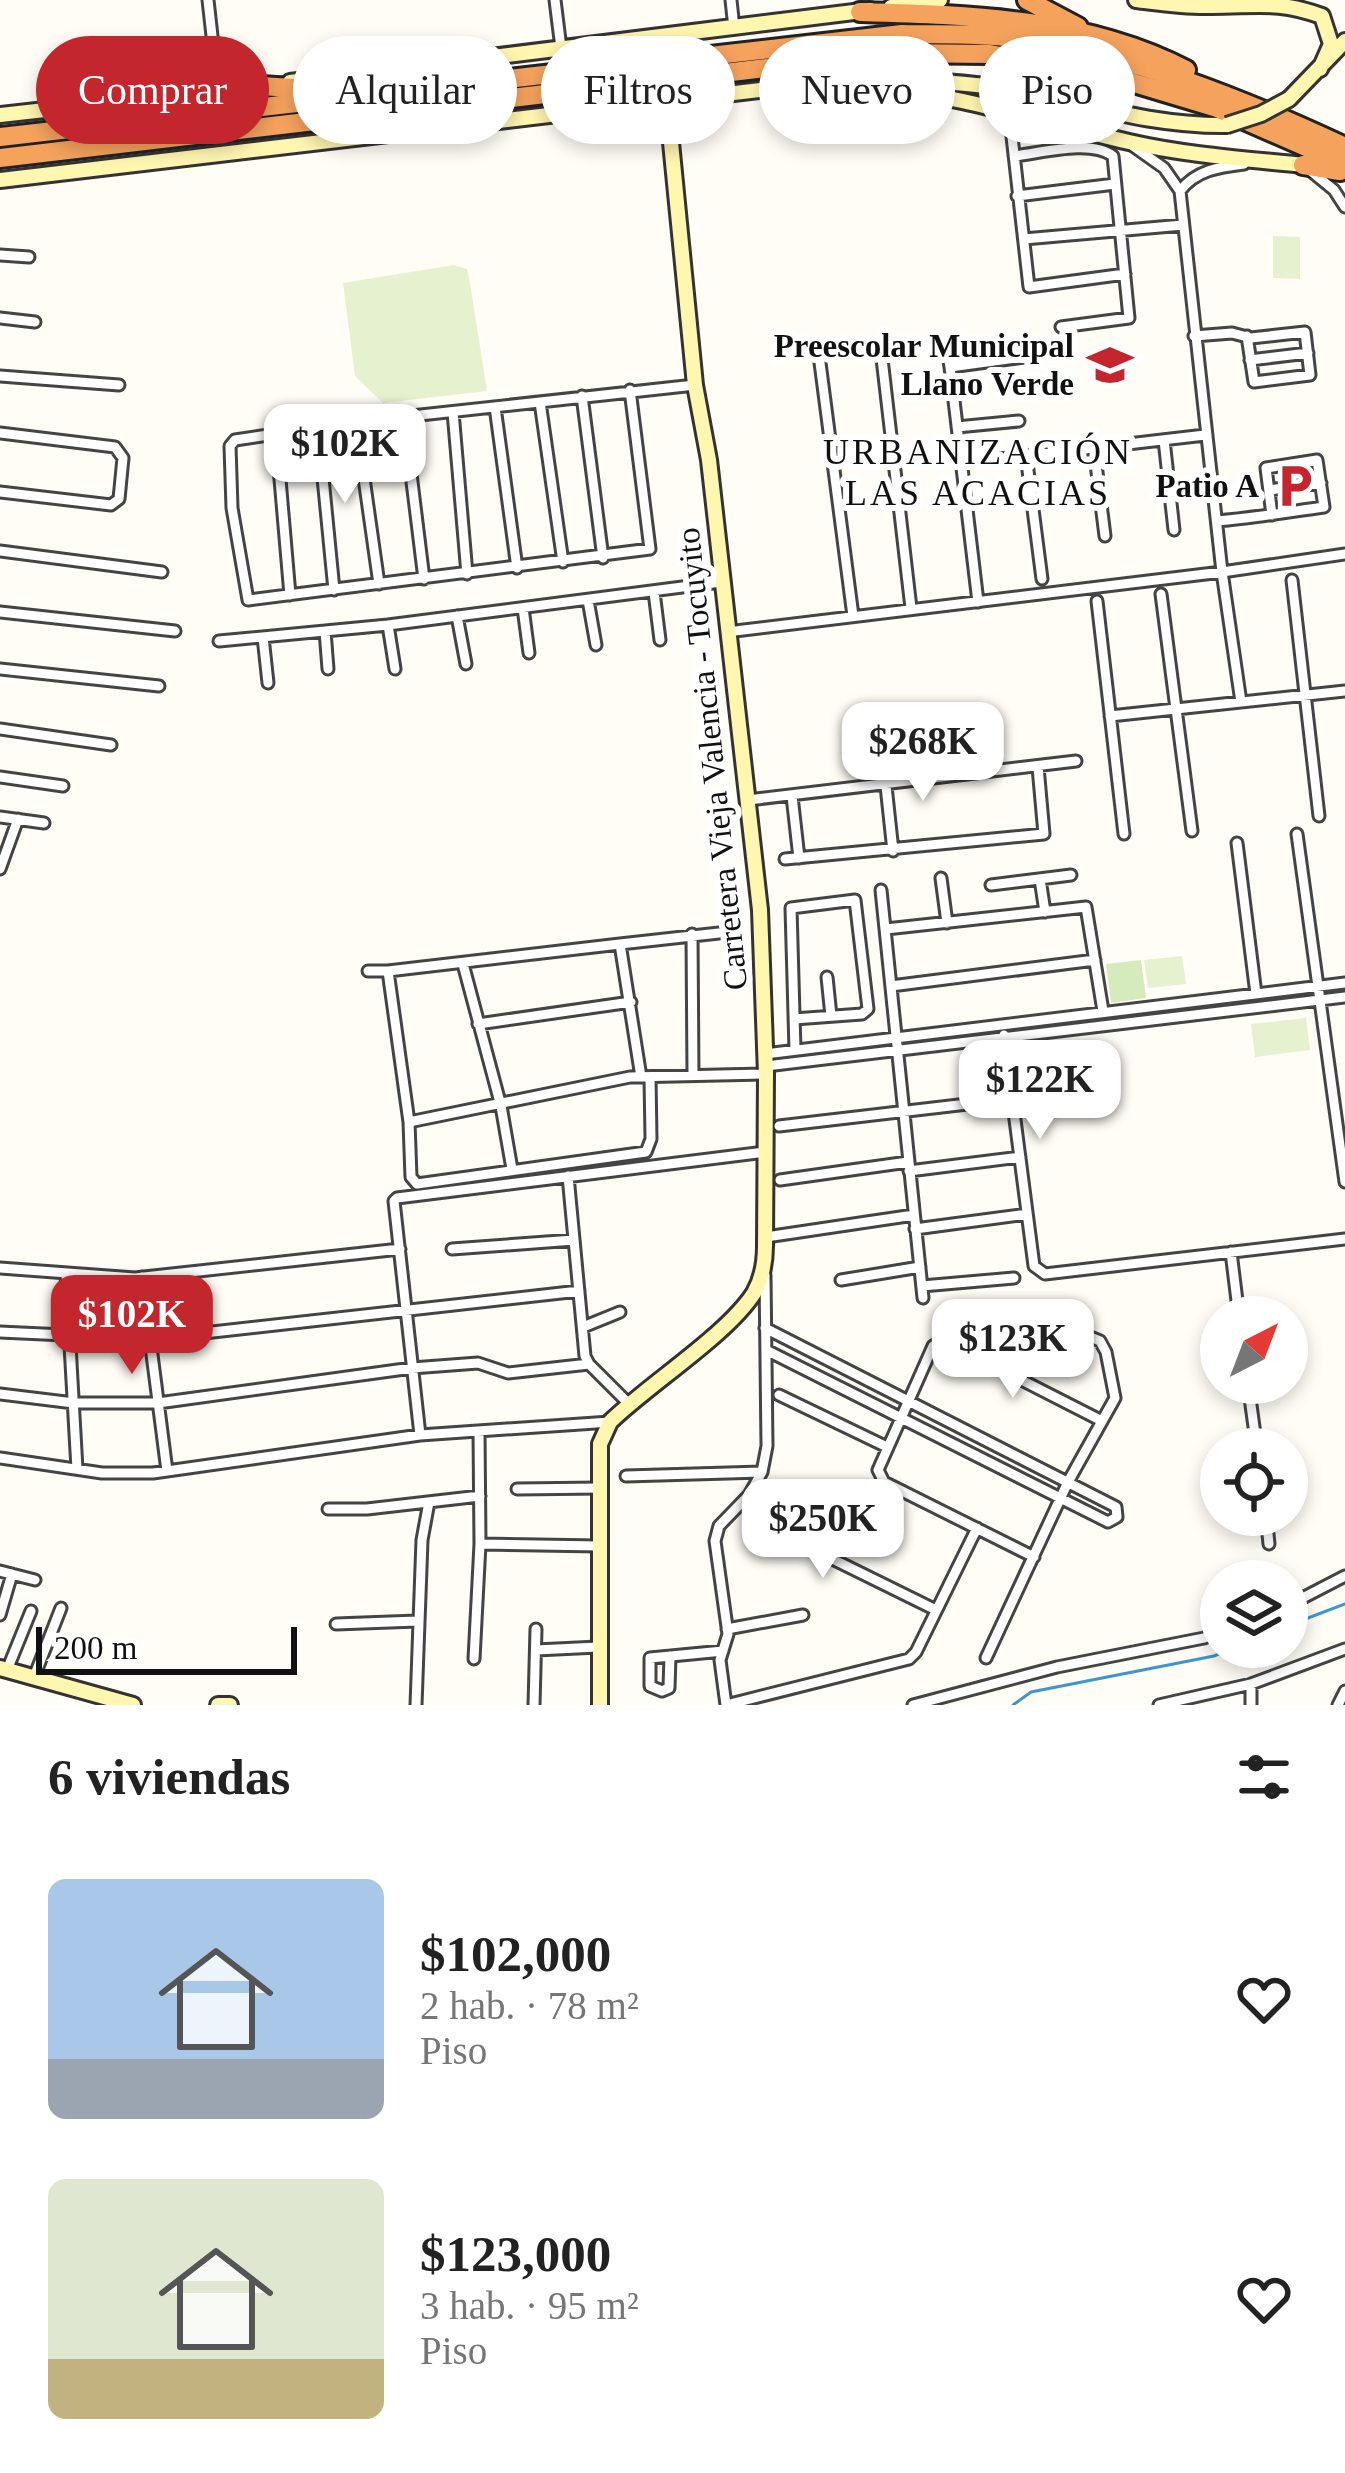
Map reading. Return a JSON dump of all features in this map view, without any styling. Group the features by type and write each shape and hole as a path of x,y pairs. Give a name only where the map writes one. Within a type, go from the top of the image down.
{"highway":[{"path":"1027,0 1095,36"},
{"path":"860,11 986,16 1089,36"},
{"path":"517,77 902,34 1009,37 1113,56 1244,100"},
{"path":"1135,46 1345,147"},
{"path":"0,158 894,53 989,54 1124,80 1217,108 1345,168"},
{"path":"0,137 293,103"},
{"path":"1303,165 1345,168"}],"street":[{"path":"208,0 212,36"},
{"path":"554,0 559,36"},
{"path":"731,0 734,28"},
{"path":"665,36 940,0"},
{"path":"1136,0 1192,6 1296,2 1322,16 1331,44 1320,69"},
{"path":"955,82 1133,119 1183,126 1227,125 1262,114 1289,98 1345,41"},
{"path":"269,85 541,51"},
{"path":"0,115 36,111"},
{"path":"0,180 541,117"},
{"path":"1135,142 1303,165 1334,190 1345,207"},
{"name":"Carretera Vieja Valencia - Tocuyito","path":"610,1422 728,1322 754,1292 765,1264 766,1065 760,910 709,460 695,385 671,144"},
{"path":"1012,144 1029,287 1125,274"},
{"path":"1126,144 1154,159 1180,191 1205,435 1241,702"},
{"path":"1013,156 1076,149 1110,151 1130,318 1060,327"},
{"path":"1180,191 1202,172 1272,162"},
{"path":"1017,196 1114,184"},
{"path":"1024,239 1183,225"},
{"path":"0,255 29,257"},
{"path":"0,318 35,322"},
{"path":"1194,336 1305,332 1310,375 1254,382 1247,336"},
{"path":"946,342 978,602"},
{"path":"881,350 911,608"},
{"path":"1250,360 1307,353"},
{"path":"819,355 853,616"},
{"path":"950,367 1024,357"},
{"path":"0,376 119,386"},
{"path":"630,390 650,549 248,600 232,508 230,446 235,440 404,416 630,390 695,385"},
{"path":"582,396 603,557"},
{"path":"541,402 563,562"},
{"path":"495,406 517,568"},
{"path":"453,412 467,574"},
{"path":"404,416 424,579"},
{"path":"957,427 1018,421"},
{"path":"356,422 380,584"},
{"path":"318,427 334,590"},
{"path":"0,433 115,447 123,458 118,499 111,505 0,492"},
{"path":"276,433 290,595"},
{"path":"999,459 1205,435"},
{"path":"1164,440 1174,530"},
{"path":"1094,448 1105,536"},
{"path":"1026,455 1042,579"},
{"path":"1217,520 1272,514 1324,507 1317,460 1266,468 1272,514"},
{"path":"1269,490 1321,483"},
{"path":"0,551 162,572"},
{"path":"727,632 1345,554"},
{"path":"1292,580 1319,816"},
{"path":"219,640 388,625 721,582"},
{"path":"654,592 660,640"},
{"path":"1161,594 1192,831"},
{"path":"588,600 596,645"},
{"path":"1097,601 1124,834"},
{"path":"523,608 530,653"},
{"path":"0,612 175,631"},
{"path":"457,616 466,664"},
{"path":"388,625 394,669"},
{"path":"326,631 328,669"},
{"path":"263,637 268,683"},
{"path":"0,669 159,686"},
{"path":"1110,716 1345,691"},
{"path":"0,729 111,745"},
{"path":"748,800 1076,761"},
{"path":"785,860 1044,834 1038,767"},
{"path":"0,777 63,786"},
{"path":"886,786 893,851"},
{"path":"792,796 799,858"},
{"path":"0,817 44,823"},
{"path":"0,869 5,840 18,819"},
{"path":"1297,834 1319,1000 1340,1112 1344,1174"},
{"path":"1237,843 1256,994"},
{"path":"991,885 1071,875"},
{"path":"941,878 947,922"},
{"path":"1040,879 1045,912"},
{"path":"880,890 922,1292 1014,1278"},
{"path":"794,1019 862,1014 868,1009 854,900 791,908 794,1019 795,1050"},
{"path":"886,929 1086,907 1103,1011"},
{"path":"368,971 719,933"},
{"path":"692,934 693,1076"},
{"path":"388,971 409,1122 411,1178 417,1184 646,1152 651,1139 645,1077 620,944"},
{"path":"891,986 1095,960"},
{"path":"463,964 501,1106 512,1169"},
{"path":"826,977 831,1016"},
{"path":"409,1122 645,1077 693,1076 1003,1024 1345,983"},
{"path":"766,1065 795,1050 1004,1037 1345,997"},
{"path":"478,1024 631,1002"},
{"path":"1003,1024 1034,1266 1045,1274 1345,1239"},
{"path":"1329,1058 1344,1056"},
{"path":"779,1126 1010,1100"},
{"path":"420,1435 394,1202 400,1196 765,1152"},
{"path":"780,1180 1020,1157"},
{"path":"568,1176 589,1364 629,1404"},
{"path":"915,1229 1027,1214"},
{"path":"766,1237 914,1215"},
{"path":"452,1249 574,1240"},
{"path":"0,1268 142,1277 400,1249"},
{"path":"1231,1252 1236,1296"},
{"path":"765,1264 767,1446 762,1472 749,1495 719,1526 715,1541 728,1629 720,1660 726,1705 909,1659 977,1528"},
{"path":"841,1280 920,1268"},
{"path":"66,1274 77,1469"},
{"path":"142,1277 167,1471"},
{"path":"0,1331 150,1339 406,1307 579,1292"},
{"path":"986,1658 1068,1482 1115,1398 1100,1341 1024,1311 992,1366"},
{"path":"583,1327 620,1312"},
{"path":"765,1328 1116,1507 1117,1517 1108,1522 766,1350"},
{"path":"1034,1557 884,1482 878,1470 937,1342 943,1340 1102,1421"},
{"path":"0,1394 74,1402 158,1403 412,1367 478,1363 508,1373 589,1364"},
{"path":"778,1395 887,1447"},
{"path":"0,1458 103,1473 167,1471 420,1435 610,1422 601,1444 600,1705"},
{"path":"474,1659 479,1431"},
{"path":"626,1475 762,1472"},
{"path":"517,1490 600,1488"},
{"path":"749,1495 802,1544 936,1610"},
{"path":"328,1509 479,1496"},
{"path":"416,1705 417,1621 428,1502"},
{"path":"1268,1536 1269,1544"},
{"path":"480,1544 599,1546"},
{"path":"0,1570 34,1580"},
{"path":"0,1615 13,1574"},
{"path":"1308,1595 1345,1576"},
{"path":"34,1677 61,1608"},
{"path":"31,1611 4,1669 133,1705"},
{"path":"728,1629 803,1615"},
{"path":"337,1624 417,1621"},
{"path":"535,1705 536,1629"},
{"path":"914,1705 1057,1667 1200,1639"},
{"path":"536,1650 598,1647"},
{"path":"1160,1705 1251,1684 1345,1648"},
{"path":"670,1656 723,1651"},
{"path":"1251,1684 1251,1705"},
{"path":"1338,1705 1345,1691"},
{"path":"218,1705 230,1705"}],"green space":[{"path":"1273,236 1300,237 1300,279 1273,278"},
{"path":"454,265 467,269 487,391 383,403 355,376 343,283"},
{"path":"1182,956 1186,984 1148,988 1144,960"},
{"path":"1141,960 1146,998 1111,1003 1106,964"},
{"path":"1306,1018 1310,1050 1255,1057 1251,1024"}],"waterway":[{"path":"1308,1618 1345,1604"},
{"path":"1013,1705 1031,1692 1200,1659"}],"place":[{"name":"Preescolar Municipal Llano Verde","path":"1110,365"},
{"name":"Patio A","path":"1295,486"}],"district":[{"name":"URBANIZACIÓN LAS ACACIAS","path":"978,472"}]}
